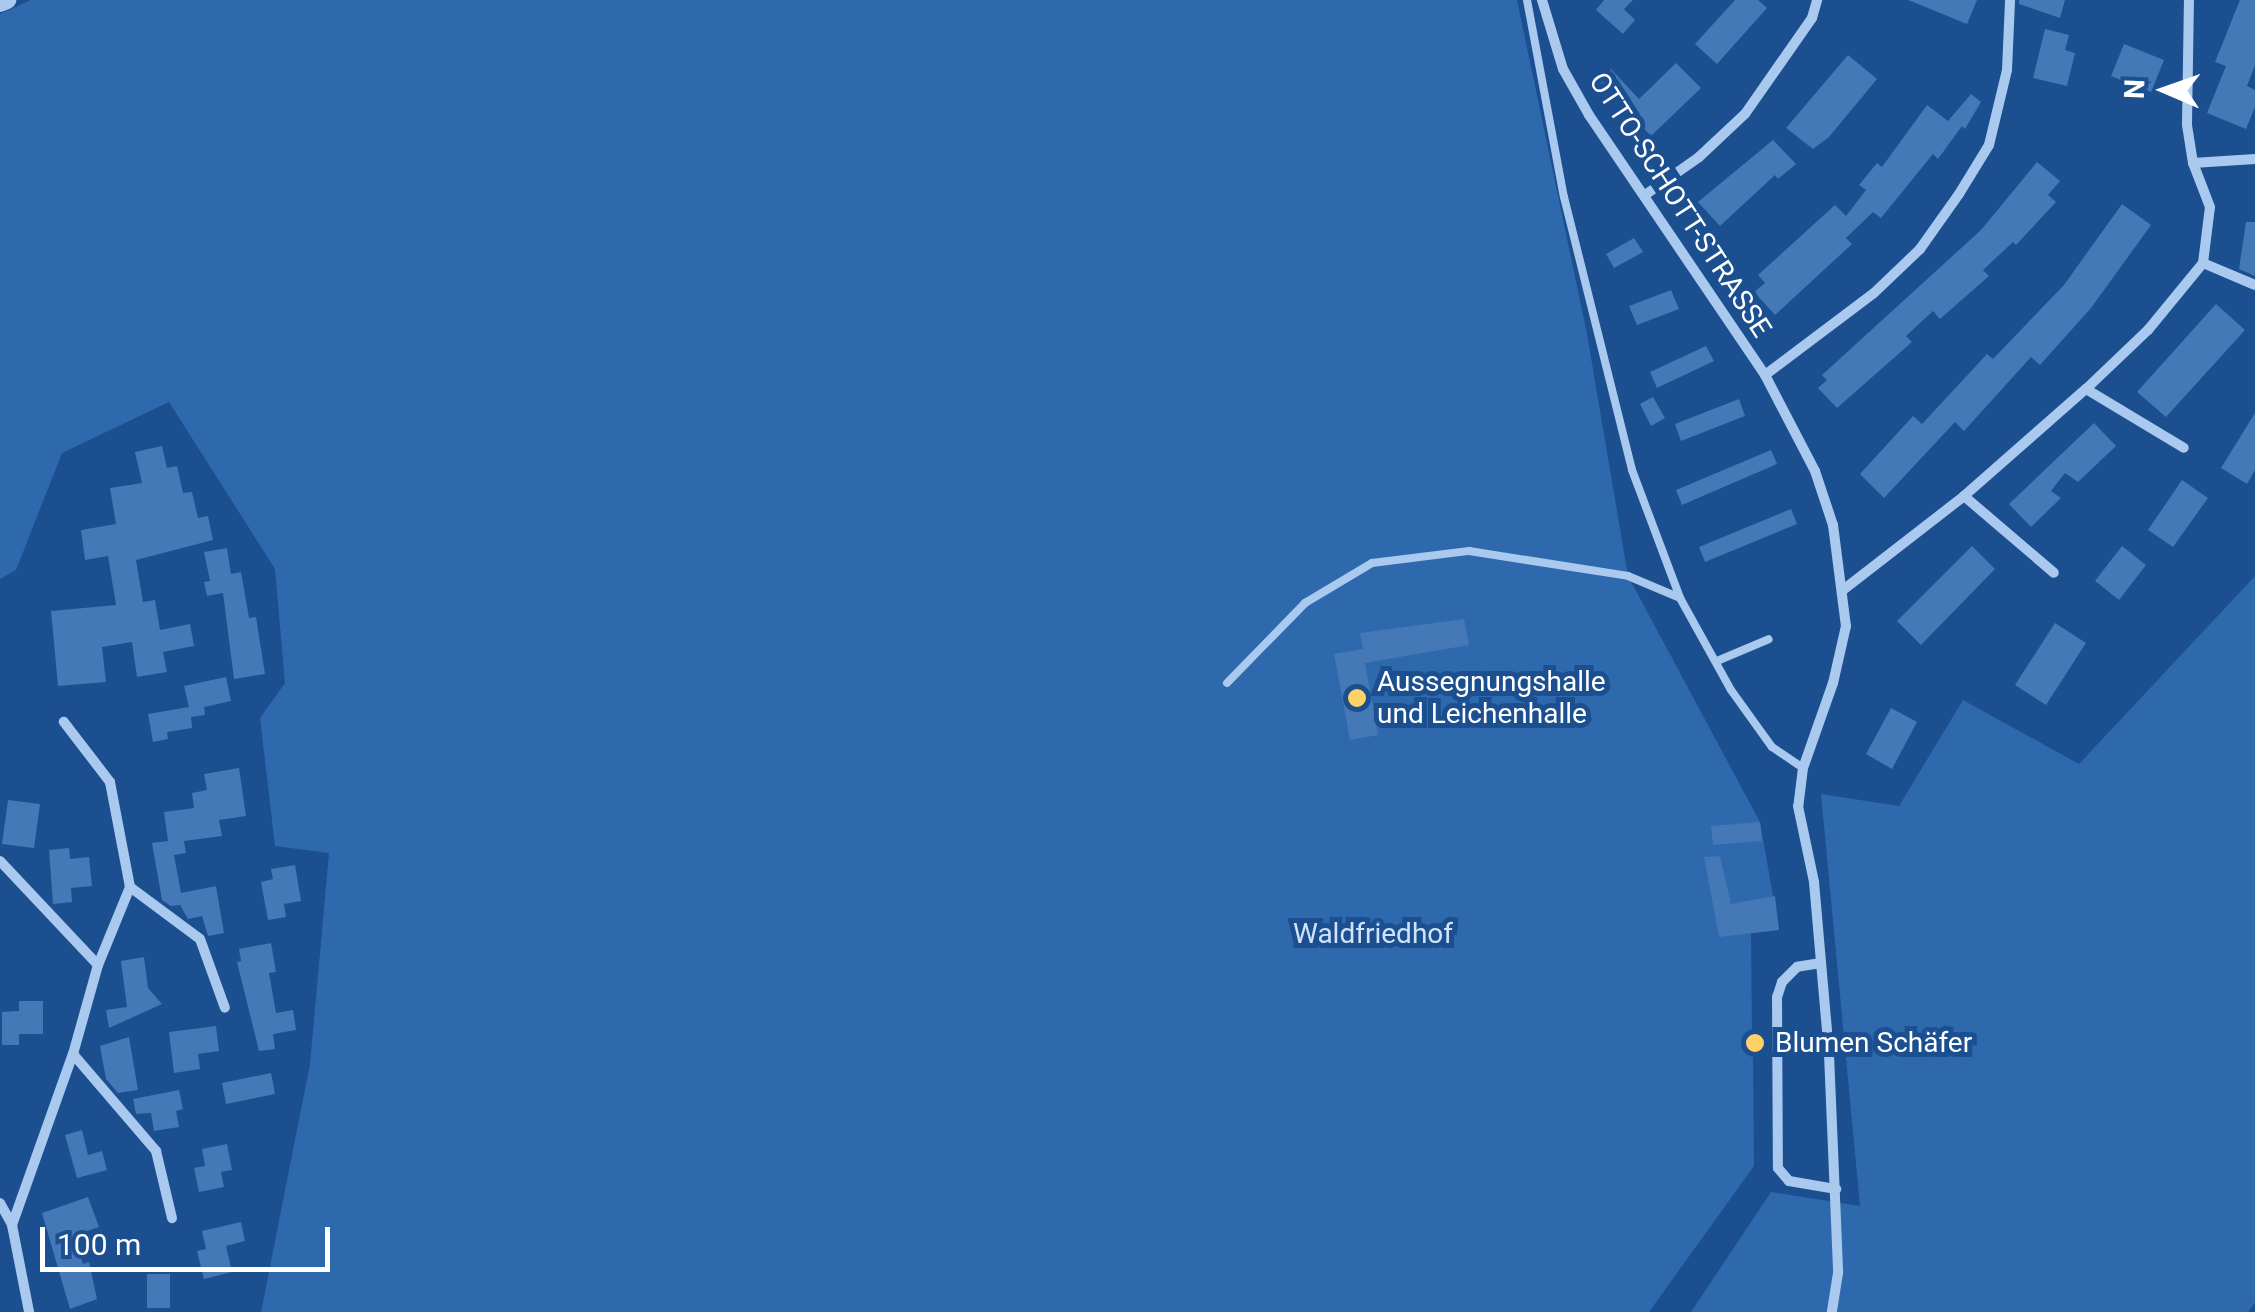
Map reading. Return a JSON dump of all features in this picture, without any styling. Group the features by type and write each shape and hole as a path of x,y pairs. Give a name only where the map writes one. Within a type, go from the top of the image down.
{"street":[{"name":"OTTO-SCHOTT-STRASSE","path":"1542,0 1564,68 1589,115 1765,375 1814,472 1833,525 1846,626 1833,682 1803,768 1798,806 1814,882 1829,1054 1838,1273 1832,1312"},
{"path":"1645,195 1699,156 1745,114 1812,18 1817,0"},
{"path":"1765,375 1874,293 1920,249 1960,194 1990,144 2006,70 2010,0"},
{"path":"1842,590 1964,496 2086,389 2148,330 2203,263 2210,208 2193,163 2188,124 2189,0"},
{"path":"2193,163 2255,159"},
{"path":"2203,263 2255,285"},
{"path":"2086,389 2184,448"},
{"path":"1964,496 2054,573"},
{"path":"12,1225 72,1054 98,965 130,887 110,782 64,722"},
{"path":"0,861 98,965"},
{"path":"130,887 200,940 225,1008"},
{"path":"1820,963 1797,967 1782,982 1776,997 1778,1168 1790,1181 1836,1189"},
{"path":"72,1054 156,1151 172,1218"},
{"path":"0,1203 12,1225 30,1312"}],"lane":[{"path":"1527,0 1568,212 1632,470 1680,598 1731,690 1772,746 1803,768"},
{"path":"1227,682 1305,602 1372,563 1469,552 1628,576 1680,598"},
{"path":"1716,661 1770,639"},
{"path":"1777,1058 1784,1046 1799,1042 1816,1044 1829,1054"}],"green space":[{"name":"Waldfriedhof","path":"31,0 1517,0 1587,334 1628,576 1760,822 1779,930 1751,933 1752,1032 1745,1033 1745,1052 1753,1053 1754,1166 1649,1312 261,1312 310,1064 329,853 275,846 260,718 285,683 275,569 169,402 62,453 16,570 0,579 0,14"},
{"path":"2255,576 2255,1303 2248,1312 1691,1312 1771,1192 1860,1206 1821,794 1899,806 1963,700 2079,764"}],"building":[{"path":"1604,0 1633,0 1624,9 1635,20 1623,34 1596,10"},
{"path":"1735,0 1758,0 1767,8 1717,64 1695,44"},
{"path":"1908,0 1977,0 1967,24"},
{"path":"2019,0 2065,0 2060,18 2019,4"},
{"path":"2240,0 2255,0 2255,65 2247,86 2255,90 2255,107 2246,129 2207,113 2226,66 2215,62"},
{"path":"2045,29 2069,35 2065,50 2075,53 2067,86 2033,78"},
{"path":"2124,44 2164,60 2151,92 2111,76"},
{"path":"1848,55 1877,79 1829,137 1813,149 1786,128"},
{"path":"1676,63 1701,88 1651,136 1598,81 1611,69 1639,99"},
{"path":"1971,94 1981,102 1965,129 1962,126 1938,159 1933,154 1881,218 1873,212 1846,238 1852,244 1775,315 1754,292 1765,283 1758,275 1835,205 1846,216 1866,190 1859,185 1877,163 1882,167 1927,105 1948,121"},
{"path":"1773,140 1796,164 1778,179 1775,175 1720,226 1698,202"},
{"path":"2037,162 2060,181 2048,195 2056,202 2016,245 2013,242 1983,270 1989,276 1940,319 1933,311 1906,336 1912,342 1837,408 1818,388 1827,380 1822,375 1981,230"},
{"path":"2122,204 2151,225 2091,308 2040,365 2031,357 1964,431 1955,422 1884,498 1860,474 1913,416 1922,424 1987,354 1993,359 2064,285"},
{"path":"2246,222 2255,222 2255,276 2239,269"},
{"path":"1634,238 1643,252 1614,268 1606,254"},
{"path":"1671,290 1679,309 1637,325 1629,306"},
{"path":"2216,304 2245,330 2166,417 2137,392"},
{"path":"1706,346 1714,361 1657,388 1650,372"},
{"path":"1653,397 1665,418 1651,426 1640,404"},
{"path":"1739,399 1745,416 1681,441 1675,424"},
{"path":"2255,413 2255,470 2247,484 2221,468"},
{"path":"2094,423 2116,446 2078,482 2065,473 2051,491 2061,498 2031,527 2009,504"},
{"path":"162,446 167,468 177,466 183,493 192,492 198,518 208,516 213,540 136,560 143,602 155,600 160,630 190,624 194,646 163,652 167,672 137,677 132,642 102,647 106,682 58,686 51,611 116,605 108,556 85,560 81,530 116,524 110,488 142,483 135,452"},
{"path":"1771,450 1777,464 1682,505 1676,490"},
{"path":"2182,480 2208,498 2173,547 2148,530"},
{"path":"1791,509 1797,524 1705,562 1699,547"},
{"path":"1972,546 1995,569 1921,645 1897,621"},
{"path":"2122,546 2146,565 2119,600 2095,581"},
{"path":"227,548 231,574 241,572 249,618 256,617 265,674 234,679 223,593 207,596 204,582 210,581 204,552"},
{"name":"Aussegnungshalle und Leichenhalle","path":"1464,619 1469,645 1365,663 1378,735 1350,740 1334,654 1363,649 1360,633"},
{"path":"2055,623 2086,643 2046,705 2015,685"},
{"path":"226,677 231,701 204,707 205,715 191,717 192,728 167,732 168,739 153,742 148,714 189,707 184,686"},
{"path":"1891,708 1917,722 1892,769 1866,754"},
{"path":"239,768 246,816 219,820 222,836 184,841 186,853 174,855 181,893 216,886 224,933 208,936 202,916 188,919 180,905 171,906 162,900 152,843 168,841 164,812 194,808 192,793 207,790 204,774"},
{"path":"8,800 40,804 34,848 2,844"},
{"path":"1760,822 1762,841 1713,845 1711,826"},
{"path":"69,848 70,859 89,857 92,886 71,888 72,902 53,904 49,850"},
{"path":"1720,856 1731,904 1775,896 1779,930 1719,937 1704,857"},
{"path":"295,865 301,901 284,904 286,917 268,920 261,882 273,879 271,869"},
{"path":"271,943 276,972 269,973 276,1013 293,1010 296,1030 273,1034 275,1049 259,1051 237,962 241,961 239,949"},
{"path":"144,957 148,988 162,1004 109,1028 106,1010 127,1007 121,961"},
{"path":"19,1001 43,1001 43,1034 19,1034 19,1045 2,1045 2,1012 19,1011"},
{"path":"216,1026 219,1051 198,1054 200,1069 174,1073 169,1032"},
{"path":"1762,1032 1762,1053 1745,1053 1745,1033"},
{"path":"129,1037 138,1090 118,1093 106,1079 100,1046"},
{"path":"271,1073 275,1094 226,1104 222,1083"},
{"path":"179,1090 183,1109 176,1111 179,1127 154,1131 151,1113 136,1114 133,1099"},
{"path":"82,1130 88,1155 102,1151 107,1170 77,1178 65,1135"},
{"path":"227,1144 232,1170 221,1172 224,1187 199,1192 194,1168 205,1166 202,1149"},
{"path":"88,1197 99,1227 73,1236 83,1264 89,1262 97,1299 70,1309 42,1213"},
{"path":"241,1222 245,1241 226,1246 232,1272 204,1279 197,1251 206,1249 202,1231"},
{"path":"147,1274 170,1274 170,1308 147,1308"}],"place":[{"name":"Aussegnungshalle und Leichenhalle","path":"1357,698"},
{"name":"Blumen Schäfer","path":"1755,1043"}]}
